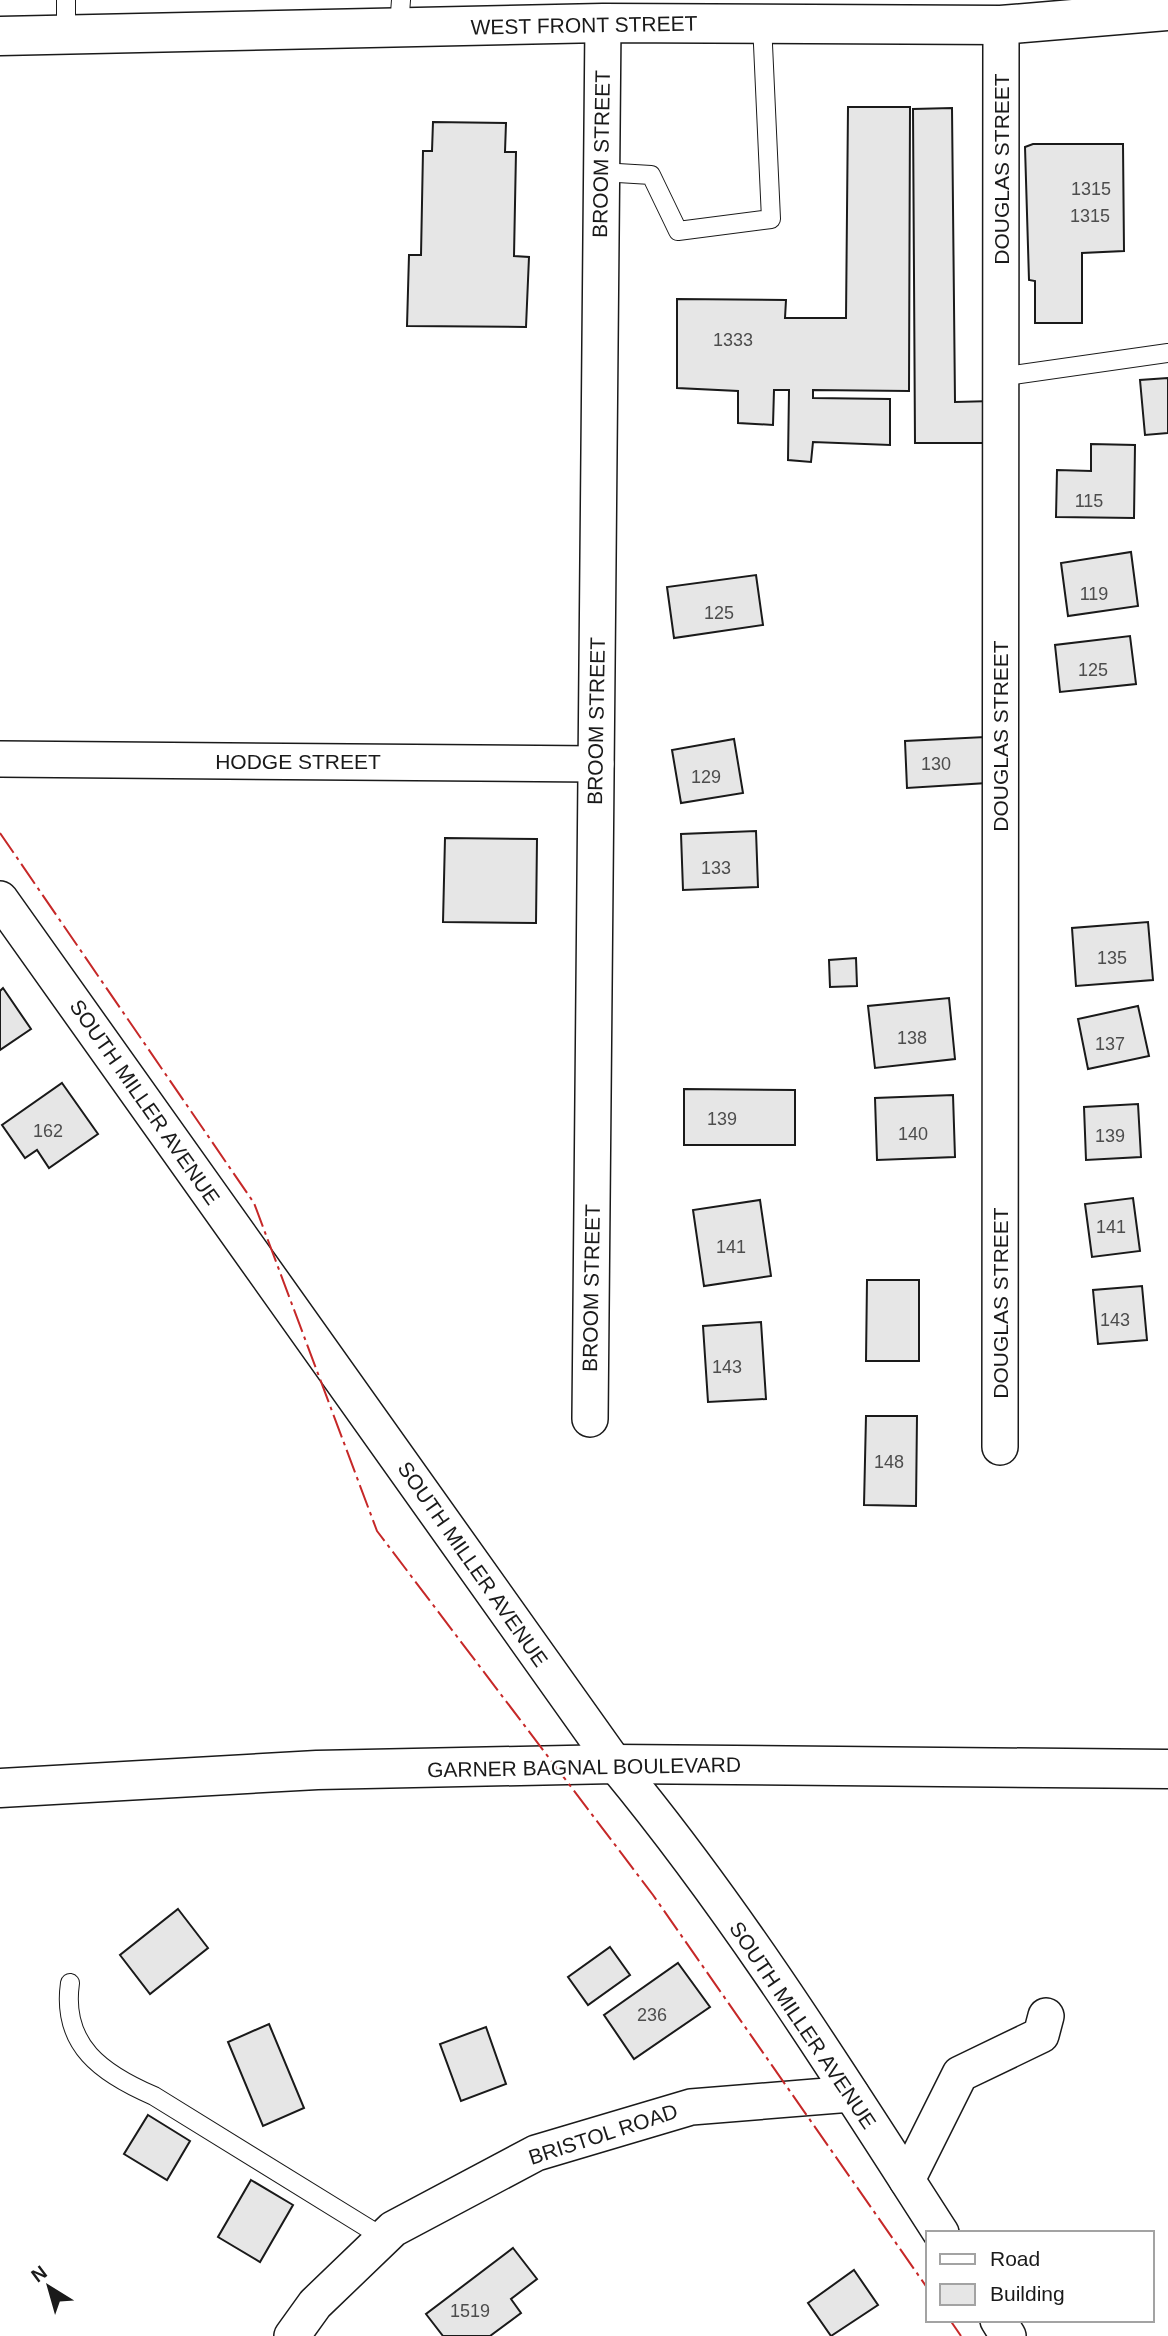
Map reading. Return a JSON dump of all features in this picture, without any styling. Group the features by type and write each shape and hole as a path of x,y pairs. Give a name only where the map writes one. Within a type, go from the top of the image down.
{"main road":[{"name":"WEST FRONT STREET","path":"0,36 66,17 400,14 603,23 762,23 911,18 1002,24 1168,17"},
{"name":"GARNER BAGNAL BOULEVARD","path":"0,1788 317,1770 615,1764 1168,1769"}],"street":[{"name":"BROOM STREET","path":"590,1419 603,23"},
{"name":"DOUGLAS STREET","path":"1000,1447 1002,24"},
{"name":"HODGE STREET","path":"0,759 596,764"},
{"name":"SOUTH MILLER AVENUE","path":"0,899 615,1764 675,1836 851,2094 940,2231"},
{"path":"907,2180 960,2074 1041,2035 1046,2016"},
{"name":"BRISTOL ROAD","path":"292,2336 315,2304 393,2229 536,2153 691,2107 851,2094"}],"lane":[{"path":"601,173 651,175 678,231 771,219 762,23"},
{"path":"1000,377 1168,353"},
{"path":"70,1983 66,2009 80,2045 116,2080 154,2096 384,2238"}],"building":[{"path":"848,107 910,107 909,391 813,390 813,398 890,399 890,445 813,442 811,462 788,460 789,390 774,390 773,425 738,423 738,391 677,388 677,299 786,300 785,318 846,318"},
{"path":"952,108 955,402 993,401 993,443 915,443 913,109"},
{"path":"433,122 506,123 505,152 516,152 514,256 529,257 526,327 407,326 409,255 421,255 423,151 432,151"},
{"path":"1033,144 1123,144 1124,251 1082,253 1082,323 1035,323 1035,281 1029,280 1025,147"},
{"path":"1168,378 1168,433 1145,435 1140,380"},
{"path":"1091,444 1135,445 1134,518 1056,517 1057,470 1091,471"},
{"path":"1131,552 1138,606 1068,616 1061,563"},
{"path":"756,575 763,625 674,638 667,587"},
{"path":"1130,636 1136,684 1060,692 1055,645"},
{"path":"985,737 987,783 907,788 905,741"},
{"path":"734,739 743,793 681,803 672,750"},
{"path":"756,831 758,887 683,890 681,834"},
{"path":"445,838 537,839 536,923 443,922"},
{"path":"1148,922 1153,980 1076,986 1072,928"},
{"path":"856,958 857,986 830,987 829,960"},
{"path":"3,988 31,1029 0,1050 0,991"},
{"path":"949,998 955,1059 875,1068 868,1006"},
{"path":"1138,1006 1149,1056 1088,1069 1078,1019"},
{"path":"62,1083 98,1134 49,1168 37,1150 25,1158 2,1125"},
{"path":"684,1089 795,1090 795,1145 684,1145"},
{"path":"953,1095 955,1157 877,1160 875,1098"},
{"path":"1138,1104 1141,1157 1086,1160 1084,1107"},
{"path":"1133,1198 1140,1251 1092,1257 1085,1204"},
{"path":"760,1200 771,1276 704,1286 693,1210"},
{"path":"867,1280 919,1280 919,1361 866,1361"},
{"path":"1142,1286 1147,1340 1098,1344 1093,1290"},
{"path":"761,1322 766,1399 708,1402 703,1326"},
{"path":"866,1416 917,1416 916,1506 864,1505"},
{"path":"178,1909 208,1948 150,1994 120,1955"},
{"path":"610,1947 630,1975 588,2005 568,1977"},
{"path":"678,1963 710,2007 634,2059 604,2015"},
{"path":"269,2024 304,2108 263,2126 228,2042"},
{"path":"486,2027 506,2084 461,2101 440,2044"},
{"path":"148,2115 190,2141 167,2180 124,2154"},
{"path":"251,2180 293,2205 260,2262 218,2237"},
{"path":"513,2248 537,2279 511,2299 521,2313 490,2336 443,2336 426,2314"},
{"path":"854,2270 878,2305 831,2336 808,2303"}],"power":[{"path":"0,833 254,1203 377,1531 653,1895 926,2286"},
{"path":"951,2322 961,2336"}]}
